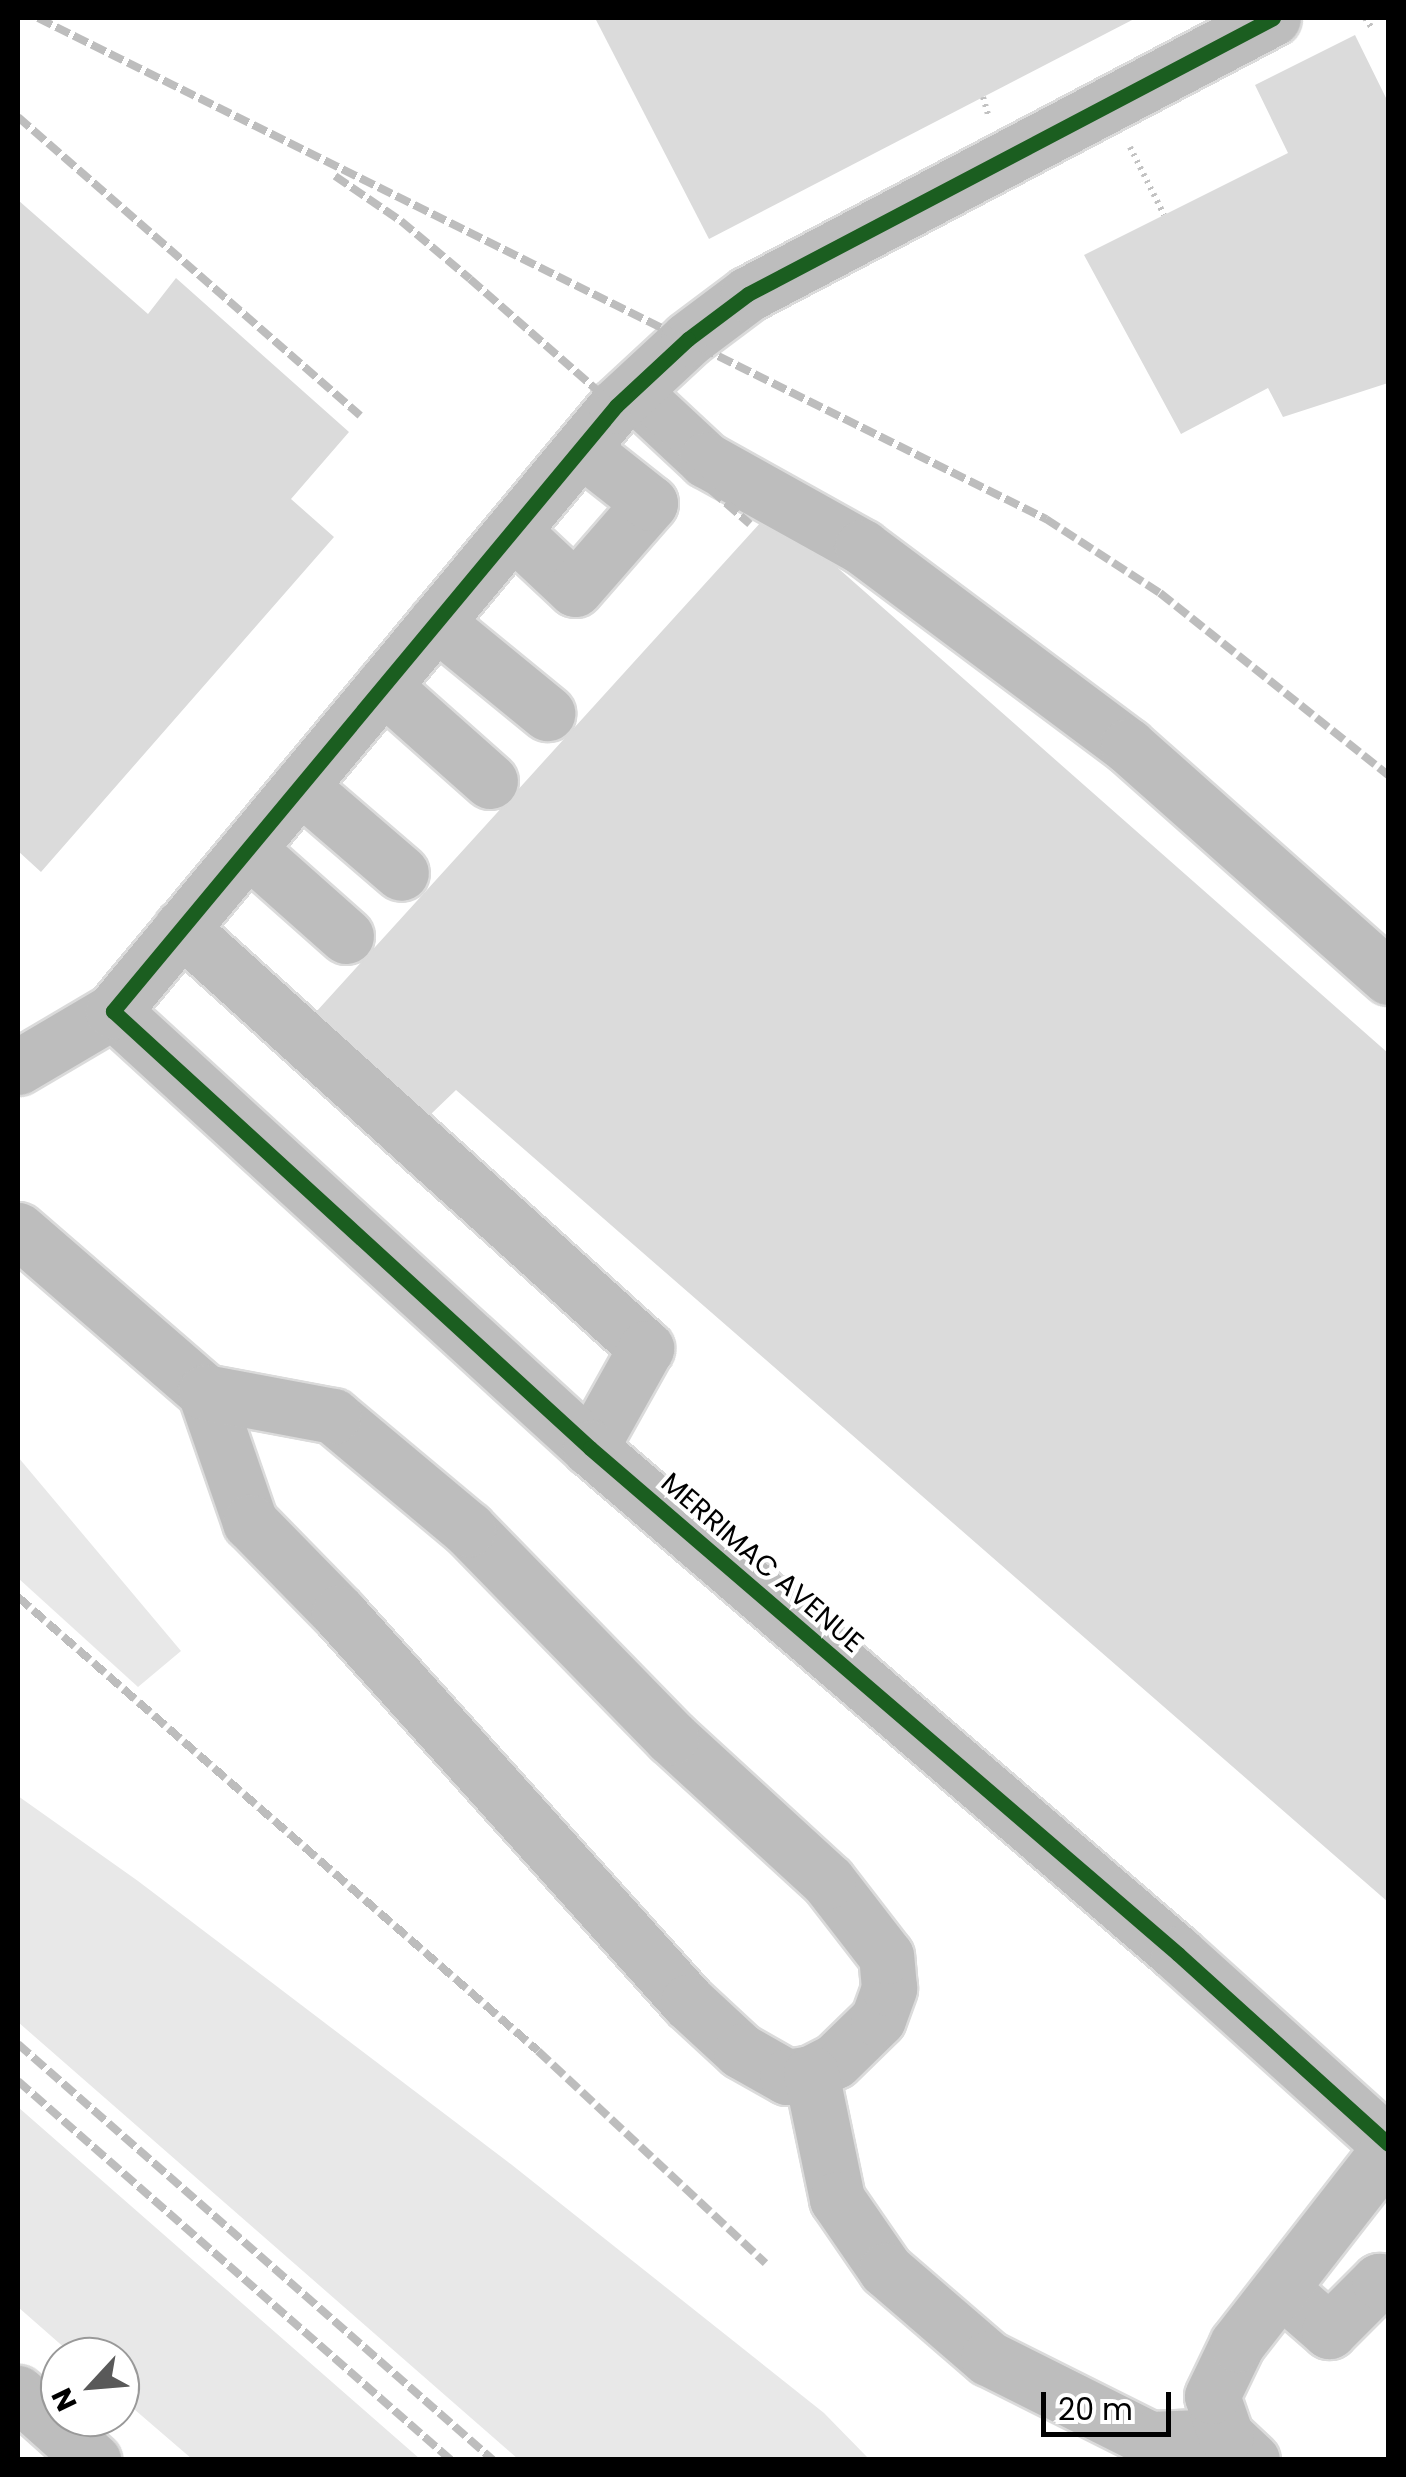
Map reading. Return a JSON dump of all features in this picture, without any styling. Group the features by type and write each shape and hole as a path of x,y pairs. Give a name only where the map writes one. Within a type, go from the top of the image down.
{"main road":[{"path":"18,1068 113,1011 582,450 632,392 688,339 748,294 1273,18"},
{"path":"632,392 706,460 862,547 1128,746 1388,977"},
{"path":"514,532 575,589 650,503 582,450"},
{"path":"436,622 547,713"},
{"path":"384,686 490,782"},
{"path":"300,786 401,873"},
{"path":"248,849 346,936"},
{"path":"181,928 646,1348 590,1448"},
{"name":"MERRIMAC AVENUE","path":"113,1011 590,1448 1178,1954 1388,2147"},
{"path":"18,1230 205,1392 250,1522 339,1613 688,2002 740,2051 787,2077 811,2073 835,2061 878,2019 889,1988 886,1956 828,1881 671,1737 468,1529 333,1416 205,1392"},
{"path":"811,2073 838,2199 886,2270 988,2358 1150,2440 1239,2448"},
{"path":"1239,2448 1212,2396 1238,2344 1388,2147"},
{"path":"1281,2288 1328,2331 1379,2281 1388,2285"},
{"path":"18,2393 94,2460"}],"path":[{"path":"1365,18 1372,28"},
{"path":"1126,136 1164,215"}],"shaded area":[{"path":"18,1457 181,1651 138,1687 18,1578"},
{"path":"18,1796 138,1881 512,2165 824,2413 869,2459 518,2459 18,2022"},
{"path":"18,2107 420,2459 192,2459 140,2414 140,2337 52,2337 18,2307"}],"building":[{"path":"595,18 1136,18 709,239"},
{"path":"1355,35 1388,102 1388,383 1283,417 1268,388 1181,434 1084,255 1288,153 1255,85"},
{"path":"18,200 148,314 176,278 349,432 291,499 334,537 41,872 18,851"},
{"path":"772,510 1388,1053 1388,1902 456,1090 430,1115 316,1012"}],"railway":[{"path":"38,18 1046,519 1160,593 1388,775"},
{"path":"18,117 360,415"},
{"path":"335,176 401,221 750,524"},
{"path":"18,1597 538,2051 765,2263"},
{"path":"18,2044 493,2460"},
{"path":"18,2081 451,2460"}],"cycle path":[{"path":"1273,18 748,294 688,339 616,406 113,1011 590,1448 1178,1954 1388,2144"}]}
